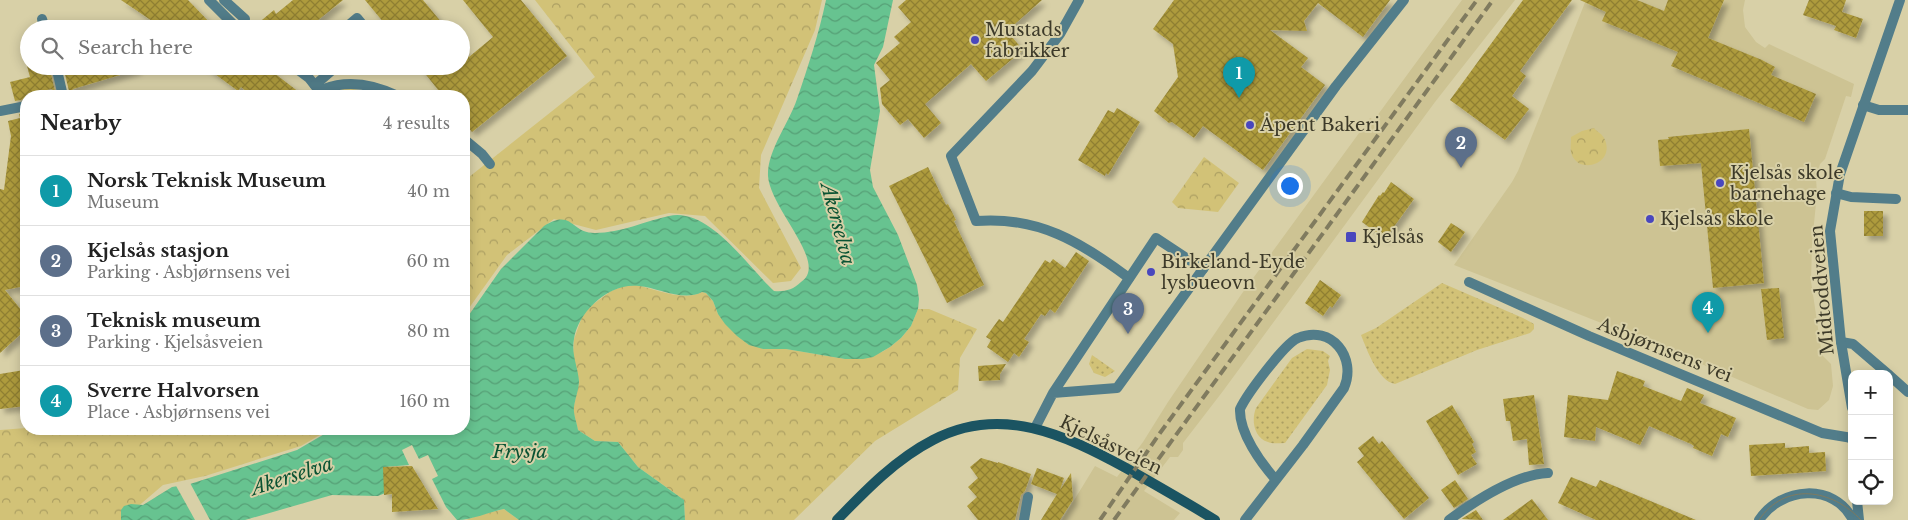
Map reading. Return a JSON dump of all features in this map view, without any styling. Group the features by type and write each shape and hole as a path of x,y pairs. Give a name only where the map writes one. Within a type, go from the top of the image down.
{"main road":[{"name":"Kjelsåsveien","path":"837,520 888,471 911,453 934,439 975,425 1013,424 1058,435 1100,454 1171,493 1215,520"}],"street":[{"path":"209,0 229,20"},
{"path":"224,0 245,20"},
{"path":"1079,0 1060,34 1032,70 951,156 976,221 1019,222 1063,235 1096,254 1129,278"},
{"path":"1053,392 1117,388 1336,86 1404,0"},
{"name":"Midtoddveien","path":"1848,382 1830,231 1840,174 1900,0"},
{"path":"58,75 62,90"},
{"path":"303,75 319,90"},
{"path":"315,85 327,75"},
{"path":"315,85 324,89 337,84 360,84 384,90"},
{"path":"1863,105 1879,110 1908,110"},
{"path":"0,110 20,107"},
{"path":"470,144 490,164"},
{"path":"1836,193 1851,197 1896,199"},
{"path":"1035,428 1053,392 1156,238 1203,269"},
{"name":"Asbjørnsens vei","path":"1469,282 1589,336 1822,432 1848,437"},
{"path":"1245,520 1276,480 1318,424 1344,388 1348,379 1349,368 1341,348 1332,340 1320,335 1310,335 1290,342 1240,409 1241,423 1252,446 1260,460 1276,480"},
{"path":"1842,342 1853,344 1884,370"},
{"path":"1893,378 1908,392"},
{"path":"1449,520 1487,496 1519,479 1537,473 1548,473"},
{"path":"1759,520 1770,507 1781,499 1810,493 1824,496 1840,504 1848,510 1853,520"},
{"path":"1024,520 1028,497"},
{"path":"1858,505 1859,520"}],"shaded area":[{"path":"1462,0 1515,0 1435,102 1183,443 1183,450 1178,457 1170,457 1144,491 1180,513 1174,520 1062,520 1095,466 1117,477 1143,442 1243,292 1370,118 1374,120"},
{"name":"Kjelsås skole","path":"1586,0 1745,0 1743,10 1745,27 1756,42 1765,48 1769,44 1854,84 1851,97 1846,96 1825,159 1820,164 1816,179 1817,193 1812,244 1811,281 1822,355 1831,364 1833,386 1829,400 1818,410 1808,409 1647,341 1454,265 1518,171"}],"green space":[{"path":"535,0 822,0 815,30 761,155 759,188 801,268 791,281 773,283 705,216 669,213 596,230 554,219 507,255 470,307 470,176 595,77"},
{"path":"349,88 358,90 338,90"},
{"path":"1594,128 1604,138 1607,146 1606,152 1597,163 1592,165 1580,164 1572,155 1571,137 1582,131"},
{"path":"1204,157 1239,183 1218,212 1178,208 1172,202"},
{"path":"1442,283 1523,318 1534,324 1534,329 1530,333 1477,350 1395,384 1389,382 1378,371 1361,335 1376,328"},
{"path":"636,285 669,294 686,296 702,292 706,293 713,301 718,314 763,349 786,349 845,359 882,352 901,338 911,326 918,309 929,309 977,329 960,358 958,390 875,441 794,520 685,520 684,500 638,467 618,442 595,441 578,430 573,410 579,382 573,356 574,339 583,314 611,291 624,286"},
{"path":"1307,349 1323,351 1330,356 1327,385 1285,443 1272,443 1263,440 1255,428 1256,408 1292,358"},
{"path":"1092,355 1115,371 1105,377 1094,373 1089,364"},
{"path":"20,428 20,435 320,435 301,446 205,476 163,485 124,520 0,520 0,430"},
{"path":"504,509 519,520 466,520 479,515"}],"water":[{"name":"Frysja","path":"826,0 893,0 883,47 874,65 880,111 870,170 873,187 898,235 917,285 918,309 911,326 890,347 873,357 845,359 786,349 763,349 749,345 725,324 718,314 713,301 706,293 702,292 687,296 671,294 647,287 628,286 606,294 588,309 577,329 573,345 579,381 574,410 578,430 595,441 618,442 638,467 684,500 685,520 519,520 504,509 469,519 457,520 446,507 432,479 438,476 428,455 419,459 412,445 402,450 409,465 385,467 385,493 378,496 332,495 245,520 121,520 121,510 124,506 131,504 143,505 172,487 190,484 297,450 323,435 470,435 470,313 501,269 544,226 553,221 566,220 587,232 595,233 624,229 669,216 684,216 699,221 713,229 740,254 774,291 788,290 798,285 808,273 805,252 776,200 768,176 771,157 797,99"}],"pier":[{"path":"189,481 210,520 195,520 175,484"}],"building":[{"path":"121,0 188,0 207,20 151,20"},
{"path":"293,0 343,0 318,20 262,20 274,10 276,14"},
{"path":"365,0 423,0 440,20 382,20"},
{"path":"463,0 521,0 567,56 472,132 470,130 470,90 438,90 426,75 470,75 470,56 493,37"},
{"path":"906,0 1042,0 1007,31 1023,50 986,81 971,64 925,104 941,123 924,138 908,119 900,125 882,104 880,88 890,80 876,63 900,43 894,37 911,22 898,7"},
{"path":"1174,0 1390,0 1363,37 1318,3 1304,21 1307,31 1270,30 1308,58 1301,67 1325,85 1263,170 1203,126 1194,138 1172,122 1169,123 1154,111 1178,77 1173,44 1153,29"},
{"path":"1523,0 1572,0 1520,71 1526,76 1512,96 1529,109 1505,140 1450,100"},
{"path":"1580,0 1637,0 1664,11 1668,0 1724,0 1708,38 1762,60 1775,67 1771,75 1816,94 1804,122 1671,66 1678,52 1602,21 1606,12"},
{"path":"1809,0 1846,0 1842,12 1863,19 1856,38 1834,30 1836,26 1803,15"},
{"path":"29,75 51,75 55,90 20,90 20,100 15,101 10,82 30,77"},
{"path":"65,75 120,75 72,90 69,90"},
{"path":"216,75 277,75 296,90 245,90 241,87 237,90"},
{"path":"1117,108 1140,122 1108,175 1106,173 1105,176 1078,160 1108,110 1114,113"},
{"path":"20,118 20,287 5,290 20,309 20,335 0,353 0,189 4,190 11,136 8,121"},
{"path":"1749,129 1764,283 1713,288 1701,163 1660,166 1658,140 1669,139 1668,137"},
{"path":"928,167 946,205 948,204 956,220 954,221 984,285 947,303 889,186"},
{"name":"Kjelsås","path":"1391,182 1414,199 1385,239 1362,222 1379,195 1384,193"},
{"path":"1864,211 1883,211 1883,236 1864,236"},
{"path":"1451,223 1465,232 1451,252 1438,242"},
{"path":"1076,252 1089,261 1055,313 1050,309 1045,316 1041,314 1024,339 1029,342 1019,357 1014,353 1008,362 987,347 991,340 986,337 999,319 1003,322 1045,260 1050,263 1053,259 1065,268"},
{"path":"1320,280 1341,295 1332,308 1330,306 1323,316 1305,303"},
{"path":"1779,288 1784,338 1767,340 1761,289"},
{"path":"1006,364 1000,374 1000,380 979,381 978,366"},
{"path":"20,371 20,407 0,409 0,374"},
{"path":"1617,371 1645,381 1643,386 1681,401 1687,388 1704,395 1700,403 1736,418 1728,437 1721,434 1712,456 1693,448 1694,446 1691,444 1649,426 1640,445 1596,427 1595,441 1564,437 1568,395 1608,400"},
{"path":"1534,395 1544,464 1529,465 1527,439 1513,441 1510,421 1506,421 1503,399"},
{"path":"1452,405 1474,442 1472,444 1476,452 1471,455 1477,464 1458,475 1426,421"},
{"path":"1373,436 1379,444 1382,441 1429,498 1404,519 1357,462 1364,456 1358,448"},
{"path":"1785,443 1785,448 1809,446 1809,453 1825,452 1826,471 1751,476 1749,445"},
{"path":"981,458 1031,474 1025,491 1021,495 1015,520 978,520 967,506 977,497 968,487 978,478 970,467"},
{"path":"412,466 438,509 392,512 392,494 384,495 383,467"},
{"path":"1037,468 1064,478 1060,490 1071,473 1073,500 1060,520 1041,520 1057,494 1031,484"},
{"path":"1571,477 1596,487 1600,480 1696,520 1596,520 1558,503"},
{"path":"1455,480 1468,499 1454,508 1441,490"},
{"path":"1532,499 1548,520 1503,520"},
{"path":"1476,510 1483,520 1462,519 1463,518"}],"tram line":[{"path":"1759,520 1782,499 1795,495 1809,494 1823,496 1836,501 1861,520"}],"railway":[{"path":"1100,520 1160,433 1477,0"},
{"path":"1114,520 1493,0"}],"place":[{"name":"Mustads fabrikker","path":"975,40"},
{"name":"Norsk Teknisk Museum","path":"1239,98"},
{"name":"Åpent Bakeri","path":"1250,125"},
{"name":"Kjelsås stasjon","path":"1461,168"},
{"name":"Kjelsås skole barnehage","path":"1720,183"},
{"name":"Kjelsås skole","path":"1650,219"},
{"name":"Kjelsås","path":"1351,237"},
{"name":"Birkeland-Eyde lysbueovn","path":"1151,272"},
{"name":"Sverre Halvorsen","path":"1708,333"},
{"name":"Teknisk museum","path":"1128,334"}],"water label":[{"name":"Akerselva","path":"838,224"},
{"name":"Akerselva","path":"292,476"}]}
